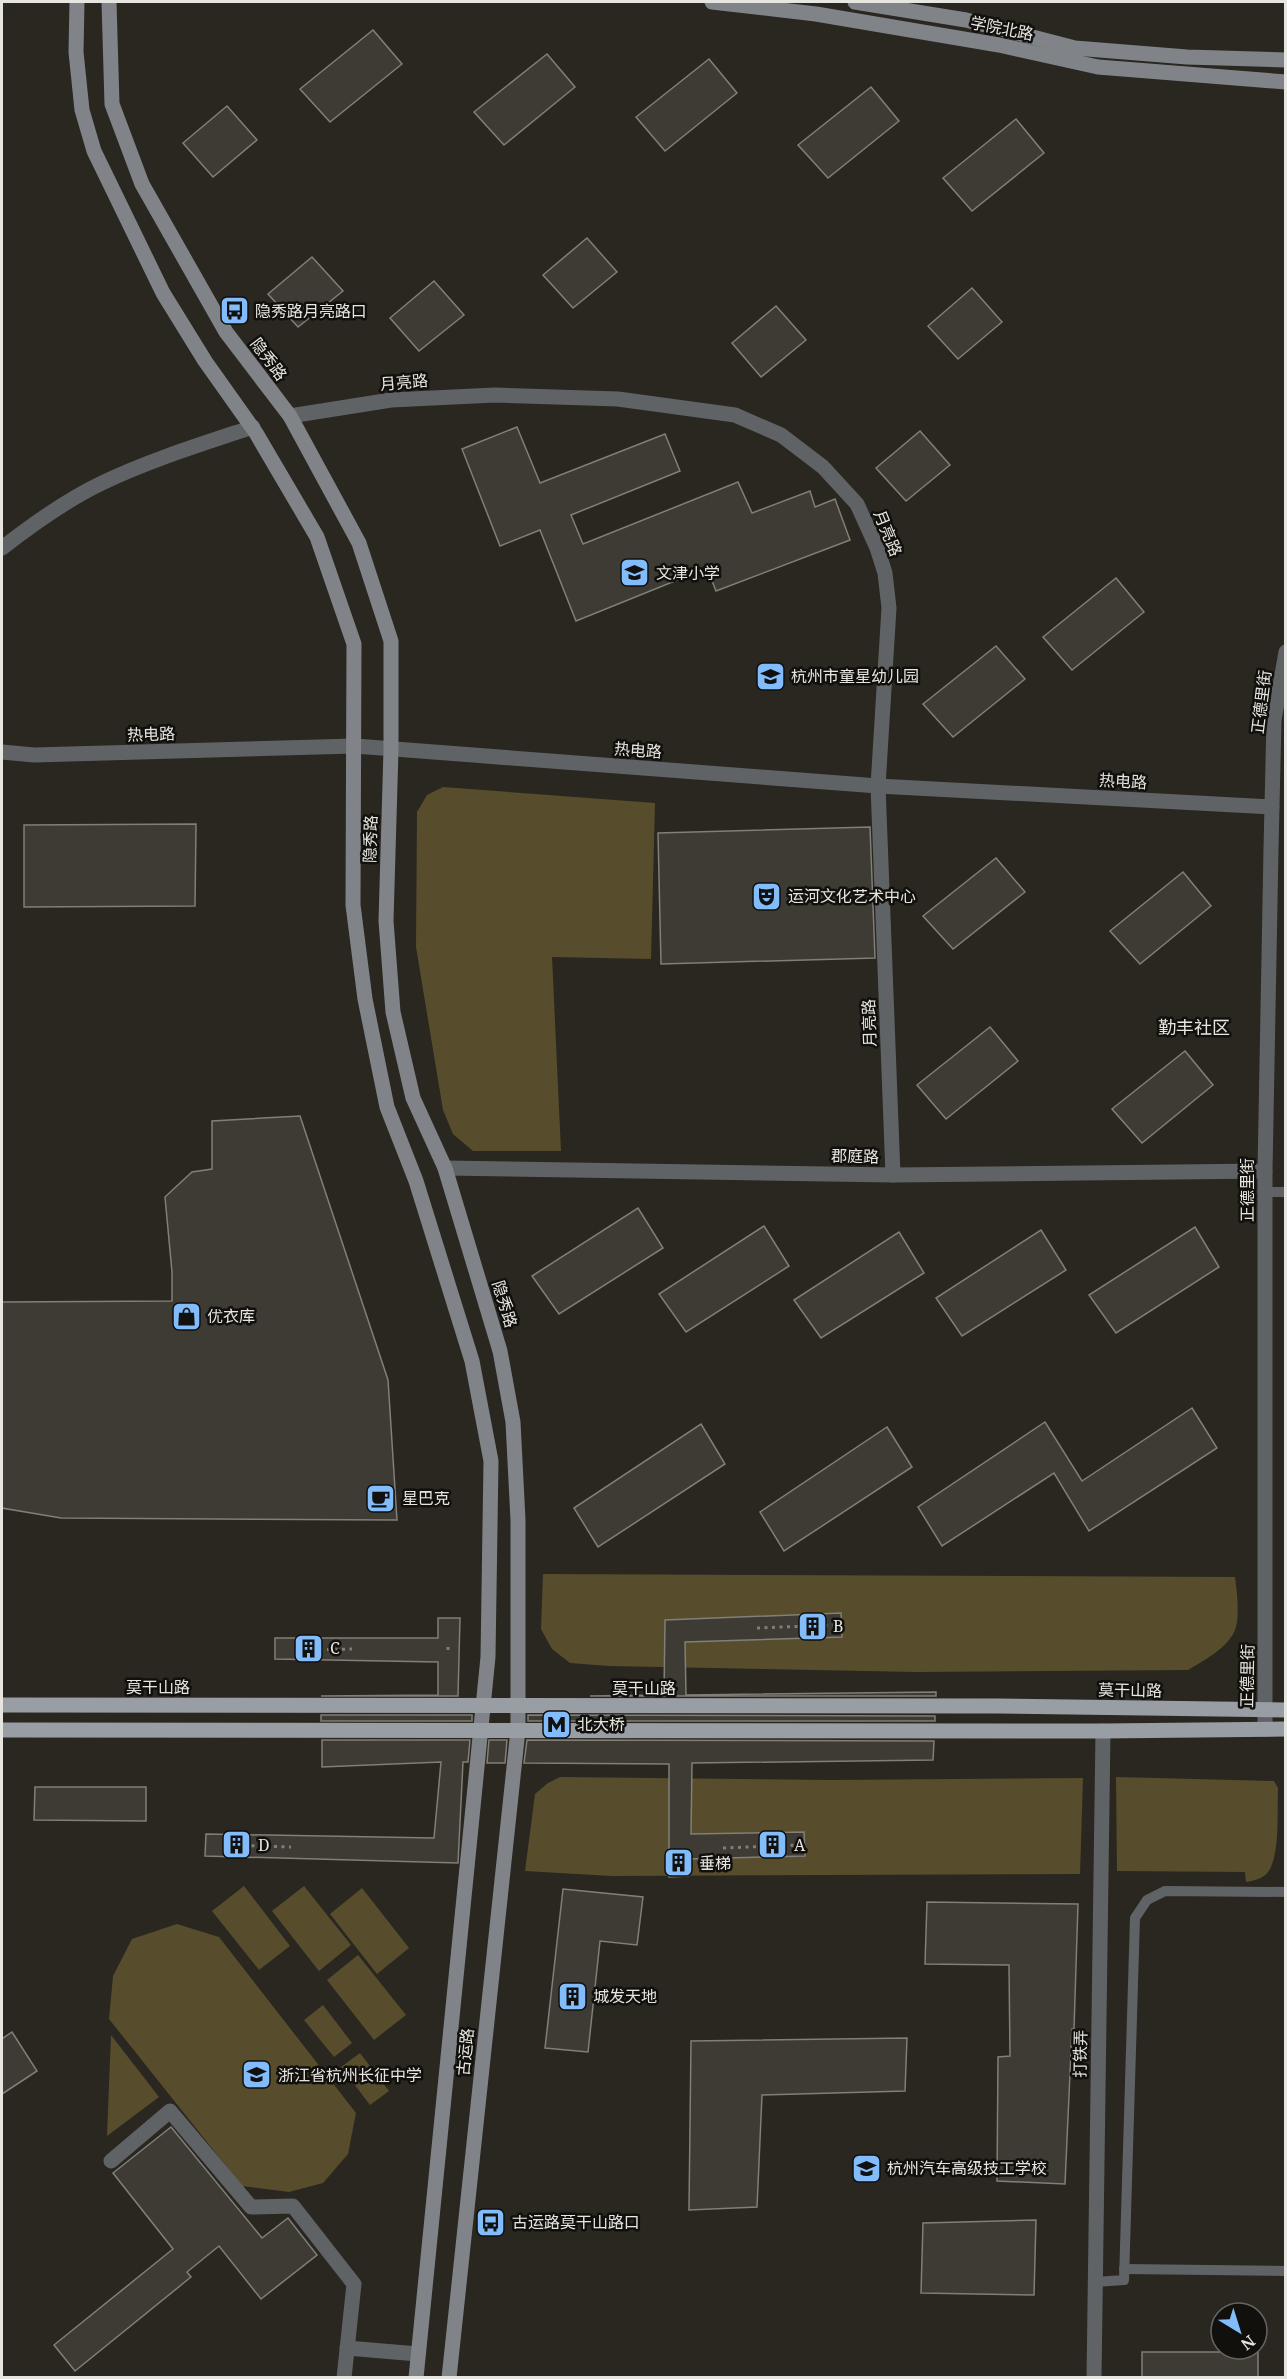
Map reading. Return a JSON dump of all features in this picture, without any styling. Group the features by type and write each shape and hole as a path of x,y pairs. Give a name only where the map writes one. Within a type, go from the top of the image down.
{"main road":[{"name":"隐秀路","path":"77,2 76,52 82,110 94,151 163,293 206,361 253,427 317,537 354,644 353,905 365,999 387,1107 416,1181 472,1361 491,1461 488,1657 480,1730"},
{"name":"隐秀路","path":"109,2 112,104 142,184 226,332 290,417 359,543 391,641 391,750 386,921 393,1012 413,1098 445,1168 500,1351 513,1422 518,1520 518,1730"},
{"name":"学院北路","path":"712,2 816,14 965,39 1098,67 1286,82"},
{"name":"学院北路","path":"855,2 966,20 1075,48 1187,57 1286,60"},
{"name":"莫干山路","path":"2,1705 998,1706 1286,1710"},
{"path":"2,1730 1103,1731 1286,1729"},
{"name":"古运路","path":"416,2378 480,1730"},
{"name":"古运路","path":"449,2378 518,1730"}],"street":[{"name":"月亮路","path":"290,417 391,400 495,395 618,399 735,415 781,435 823,468 857,504 877,548 885,573 889,608 878,786 893,1175"},
{"path":"2,548 32,524 102,483 181,451 253,427"},
{"name":"正德里街","path":"1265,1729 1265,1171 1272,807 1274,720 1286,652"},
{"name":"热电路","path":"2,752 34,755 355,746 878,786 1272,807"},
{"name":"郡庭路","path":"445,1168 893,1175 1265,1171"},
{"name":"打铁弄","path":"1094,2378 1103,1731"},
{"path":"111,2161 170,2111 251,2207 292,2206 354,2284 344,2378"},
{"path":"347,2348 418,2354"}],"lane":[{"path":"1265,1192 1286,1192"},
{"path":"1095,2282 1124,2280 1135,1918 1147,1900 1165,1891 1286,1892"},
{"path":"1124,2269 1286,2271"}],"path":[{"path":"757,1628 834,1626"},
{"path":"448,1645 448,1650"},
{"path":"297,1650 352,1649"},
{"path":"229,1845 291,1847"},
{"path":"723,1848 799,1845"}],"shaded area":[{"path":"443,787 655,803 651,959 552,957 561,1151 473,1151 453,1134 443,1110 416,947 417,812 427,795"},
{"path":"543,1574 1235,1577 1237,1618 1235,1630 1227,1643 1188,1670 917,1672 609,1666 570,1663 552,1649 541,1629"},
{"path":"560,1777 831,1780 1083,1778 1080,1874 612,1876 525,1871 535,1794"},
{"path":"1116,1777 1274,1781 1278,1788 1277,1841 1268,1872 1260,1878 1246,1882 1245,1872 1117,1871"},
{"path":"244,1886 290,1946 259,1970 212,1911"},
{"path":"304,1886 351,1945 319,1971 272,1911"},
{"path":"362,1888 409,1948 377,1974 330,1914"},
{"path":"177,1924 219,1937 356,2113 348,2154 323,2183 289,2192 242,2186 109,2019 113,1976 132,1939"},
{"path":"358,1955 406,2015 374,2040 327,1980"},
{"path":"323,2005 352,2043 334,2057 304,2020"},
{"path":"111,2035 159,2097 107,2136"},
{"path":"360,2053 389,2091 370,2105 341,2067"}],"building":[{"path":"373,30 402,64 330,122 300,89"},
{"path":"547,54 575,87 504,145 474,112"},
{"path":"709,59 737,93 665,151 636,117"},
{"path":"871,87 899,121 828,178 798,145"},
{"path":"227,106 257,140 213,177 183,143"},
{"path":"1016,119 1044,153 972,211 943,178"},
{"path":"587,238 617,272 573,308 543,275"},
{"path":"312,257 343,291 298,327 268,294"},
{"path":"434,281 464,315 419,351 390,318"},
{"path":"972,288 1002,322 958,359 928,326"},
{"path":"776,306 806,340 761,377 732,343"},
{"path":"517,427 540,483 665,434 680,471 571,515 583,544 738,482 752,513 810,491 815,507 835,499 850,540 716,591 707,568 576,621 540,530 500,546 462,449"},
{"path":"920,431 950,465 906,501 876,468"},
{"path":"1116,578 1144,612 1072,670 1043,637"},
{"path":"996,646 1025,679 953,737 923,704"},
{"path":"196,824 195,906 24,907 24,825"},
{"name":"运河文化艺术中心","path":"870,827 875,958 661,964 658,833"},
{"path":"996,858 1025,892 953,949 923,916"},
{"path":"1183,872 1211,906 1140,964 1110,931"},
{"path":"990,1027 1018,1061 946,1119 917,1085"},
{"path":"1185,1051 1213,1085 1142,1143 1112,1109"},
{"path":"300,1116 388,1380 397,1520 61,1518 2,1508 2,1302 172,1301 172,1272 165,1197 192,1172 212,1169 212,1121"},
{"path":"638,1208 663,1248 559,1314 532,1276"},
{"path":"764,1226 789,1266 686,1332 659,1294"},
{"path":"1195,1227 1219,1267 1116,1333 1089,1295"},
{"path":"1041,1230 1066,1270 962,1336 936,1298"},
{"path":"899,1232 924,1273 821,1338 794,1300"},
{"path":"1192,1408 1217,1448 1089,1531 1054,1473 942,1546 918,1507 1045,1422 1082,1481"},
{"path":"701,1424 725,1464 598,1547 574,1508"},
{"path":"887,1427 912,1467 784,1551 760,1512"},
{"path":"841,1613 842,1637 685,1642 686,1695 936,1692 936,1696 590,1696 664,1695 665,1620"},
{"path":"438,1618 460,1618 458,1696 321,1696 438,1695 438,1662 275,1659 275,1638 438,1638"},
{"path":"321,1715 472,1715 472,1721 321,1721"},
{"path":"528,1715 935,1716 935,1721 528,1721"},
{"path":"322,1740 470,1740 468,1762 463,1762 458,1863 205,1856 206,1834 434,1838 441,1762 322,1767"},
{"path":"489,1740 507,1740 505,1763 487,1763"},
{"path":"527,1740 934,1741 933,1760 692,1763 691,1834 804,1832 805,1856 688,1859 688,1876 669,1877 669,1764 524,1763"},
{"path":"35,1787 146,1787 146,1821 34,1820"},
{"name":"城发天地","path":"563,1889 643,1897 637,1945 600,1941 588,2052 545,2048"},
{"path":"927,1902 1078,1904 1074,2029 1072,2029 1065,2184 997,2181 998,2057 1010,2056 1009,1965 925,1964"},
{"path":"12,2032 37,2071 2,2094 2,2039"},
{"path":"907,2038 905,2091 762,2095 757,2207 689,2210 691,2041"},
{"path":"171,2127 262,2238 288,2218 317,2255 261,2299 219,2246 187,2272 191,2277 75,2371 54,2345 173,2249 113,2173"},
{"path":"1036,2220 1034,2295 921,2293 923,2223"},
{"path":"1142,2352 1209,2352 1209,2361 1258,2361 1258,2378 1142,2378"}],"place":[{"name":"隐秀路月亮路口","path":"234,311"},
{"name":"文津小学","path":"635,573"},
{"name":"杭州市童星幼儿园","path":"770,676"},
{"name":"运河文化艺术中心","path":"767,896"},
{"name":"优衣库","path":"186,1316"},
{"name":"星巴克","path":"381,1498"},
{"name":"B","path":"812,1626"},
{"name":"C","path":"309,1648"},
{"name":"北大桥","path":"556,1724"},
{"name":"D","path":"237,1845"},
{"name":"A","path":"773,1845"},
{"name":"垂梯","path":"678,1863"},
{"name":"城发天地","path":"572,1996"},
{"name":"浙江省杭州长征中学","path":"257,2075"},
{"name":"杭州汽车高级技工学校","path":"866,2168"},
{"name":"古运路莫干山路口","path":"491,2222"}],"district":[{"name":"勤丰社区","path":"1194,1027"}]}
